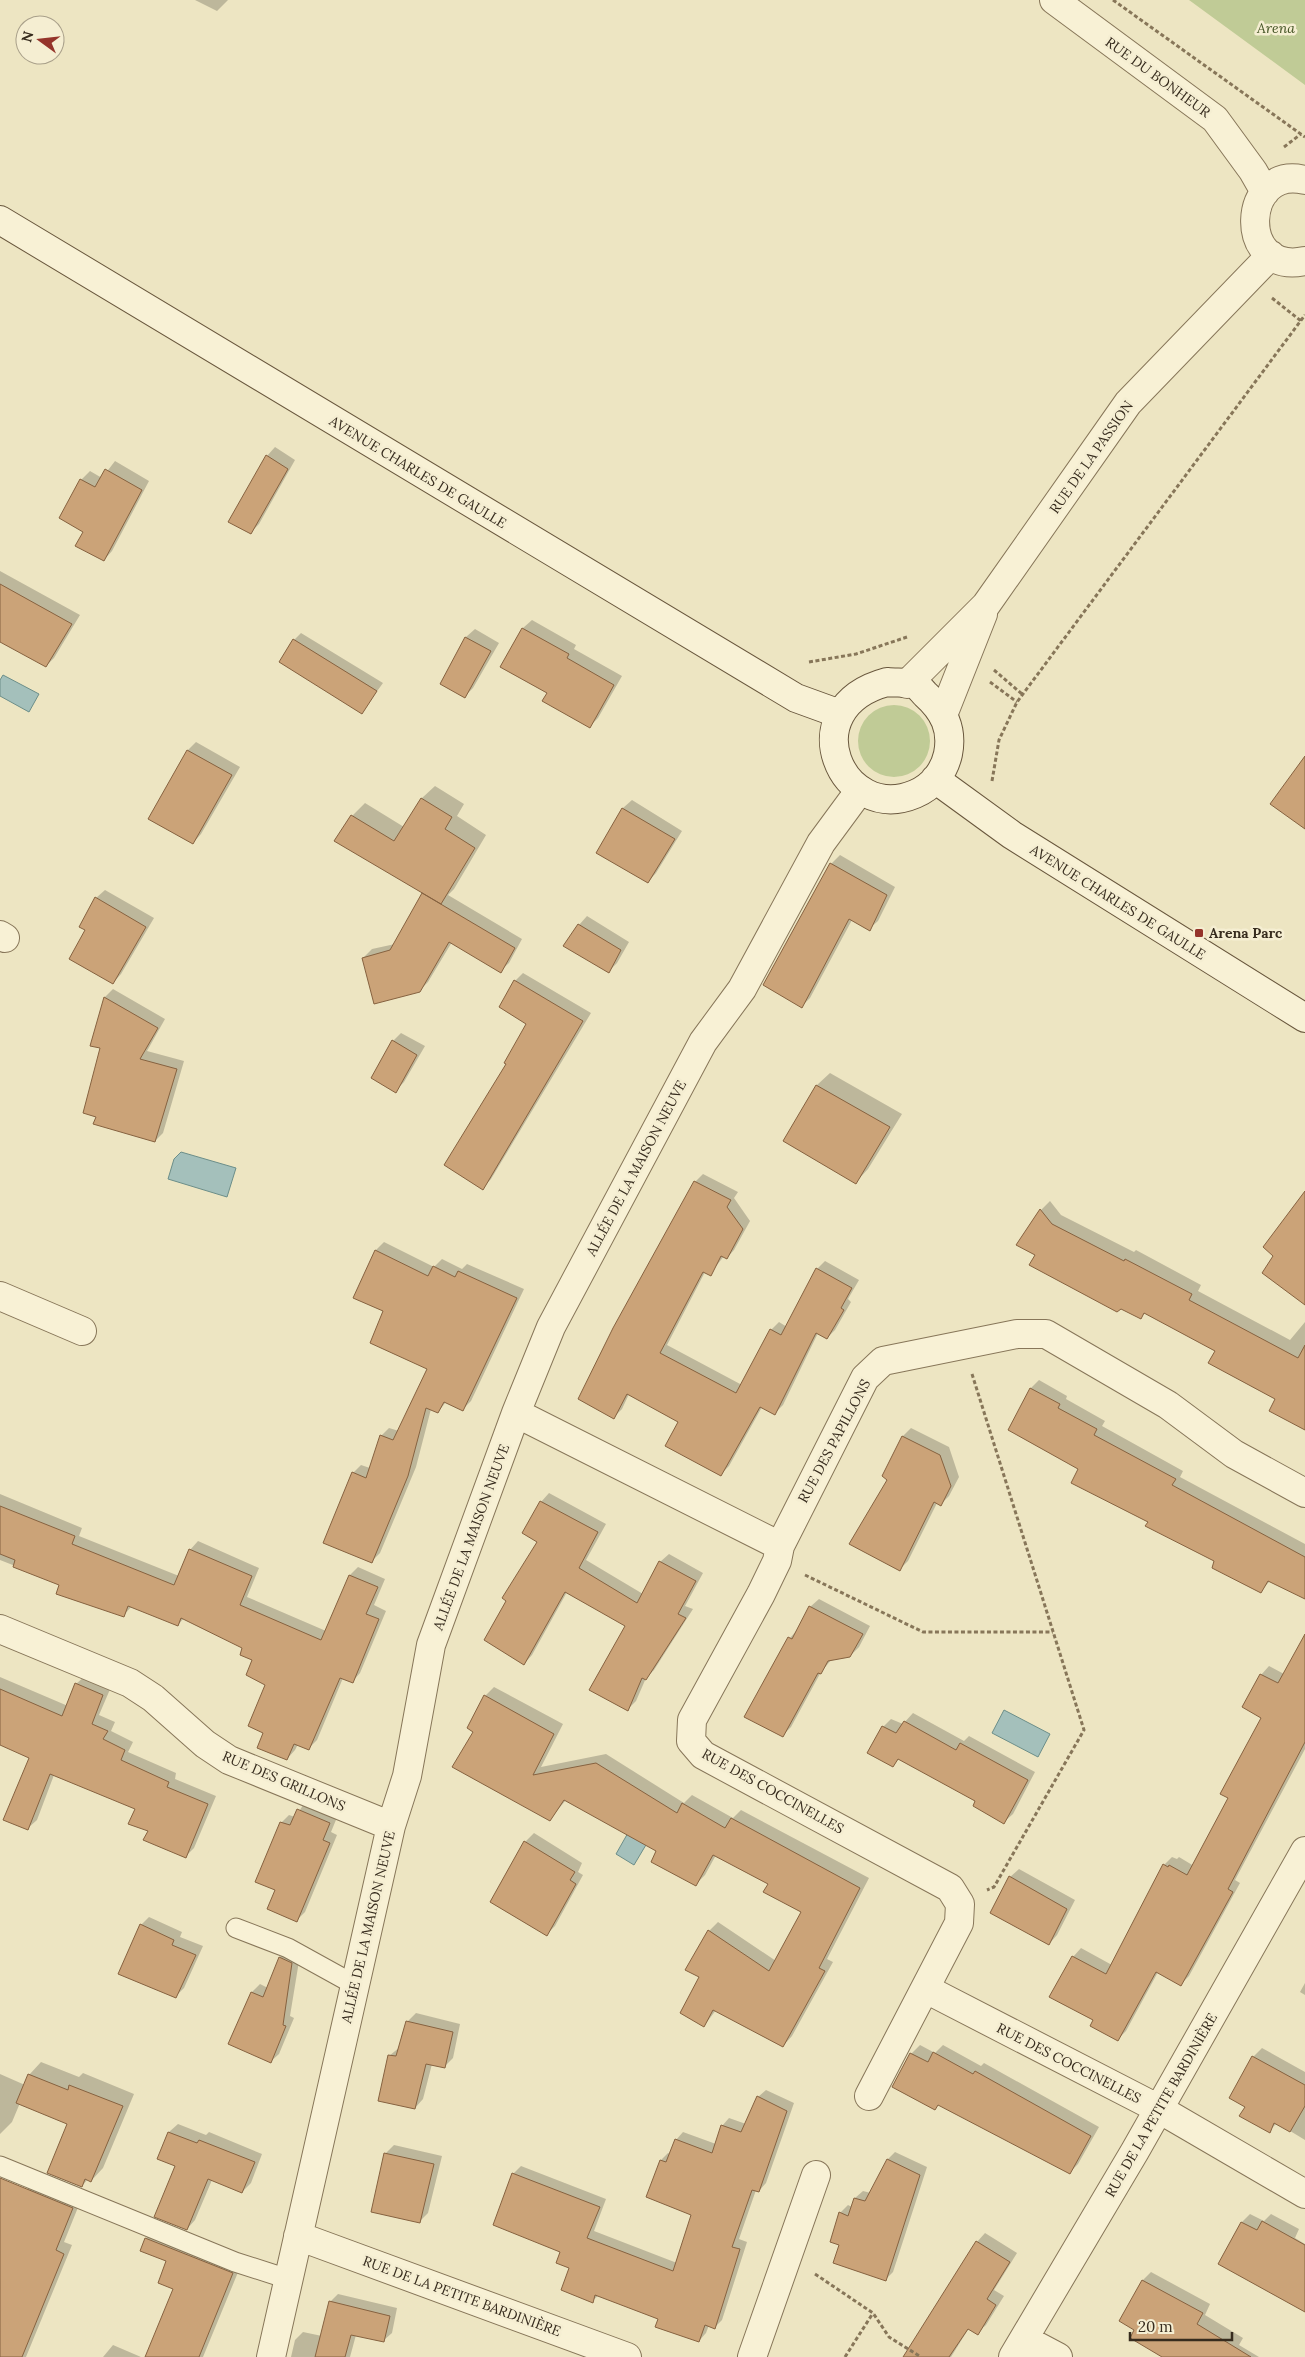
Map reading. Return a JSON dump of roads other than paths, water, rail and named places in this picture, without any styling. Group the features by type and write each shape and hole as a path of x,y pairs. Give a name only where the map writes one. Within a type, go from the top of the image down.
{"street":[{"name":"RUE DU BONHEUR","path":"1054,0 1215,119 1253,171 1265,192"},
{"path":"1305,180 1289,180 1276,184 1265,192 1257,204 1254,218 1255,232 1260,245 1271,255 1283,261 1305,262"},
{"name":"AVENUE CHARLES DE GAULLE","path":"0,220 788,693 840,714"},
{"name":"RUE DE LA PASSION","path":"986,605 1128,402 1271,255"},
{"path":"907,684 986,605"},
{"path":"943,715 986,605"},
{"path":"887,682 907,684 915,684 939,706 948,724 950,744 946,763 935,779 923,790 908,797 891,799 875,797 860,790 847,778 838,764 834,748 834,730 840,714 852,698 868,688 887,682"},
{"name":"AVENUE CHARLES DE GAULLE","path":"935,779 974,809 1045,856 1305,1018"},
{"name":"ALLÉE DE LA MAISON NEUVE","path":"271,2357 391,1826 407,1776 431,1646 516,1413 555,1320 703,1042 742,989 821,843 860,790"},
{"path":"0,1296 82,1331"},
{"name":"RUE DES PAPILLONS","path":"778,1554 865,1378 883,1361 1017,1334 1046,1334 1168,1405 1234,1454 1305,1493"},
{"path":"516,1413 778,1554"},
{"name":"RUE DES COCCINELLES","path":"778,1554 761,1594 692,1720 691,1741 703,1755 950,1888 960,1904 959,1923 926,1989 1159,2109 1305,2194"},
{"name":"RUE DES GRILLONS","path":"0,1629 130,1683 152,1698 205,1744 230,1760 391,1826"},
{"name":"RUE DE LA PETITE BARDINIÈRE","path":"1018,2348 1159,2109 1305,1851"},
{"path":"868,2096 926,1989"},
{"path":"752,2357 816,2175"},
{"name":"RUE DE LA PETITE BARDINIÈRE","path":"298,2236 627,2357"},
{"path":"1018,2348 1058,2357"}],"lane":[{"path":"236,1928 288,1948 355,1985"},
{"path":"0,2166 235,2262 288,2279"}],"water":[{"path":"3,675 39,694 29,712 0,696 0,680"},
{"path":"181,1152 236,1168 227,1197 168,1179 174,1159"},
{"path":"1004,1710 1050,1734 1038,1757 992,1733"},
{"path":"637,1817 656,1828 634,1865 616,1854"}],"place":[{"name":"Arena Parc","path":"1199,933"}],"park label":[{"name":"Arena","path":"1276,28"}]}
